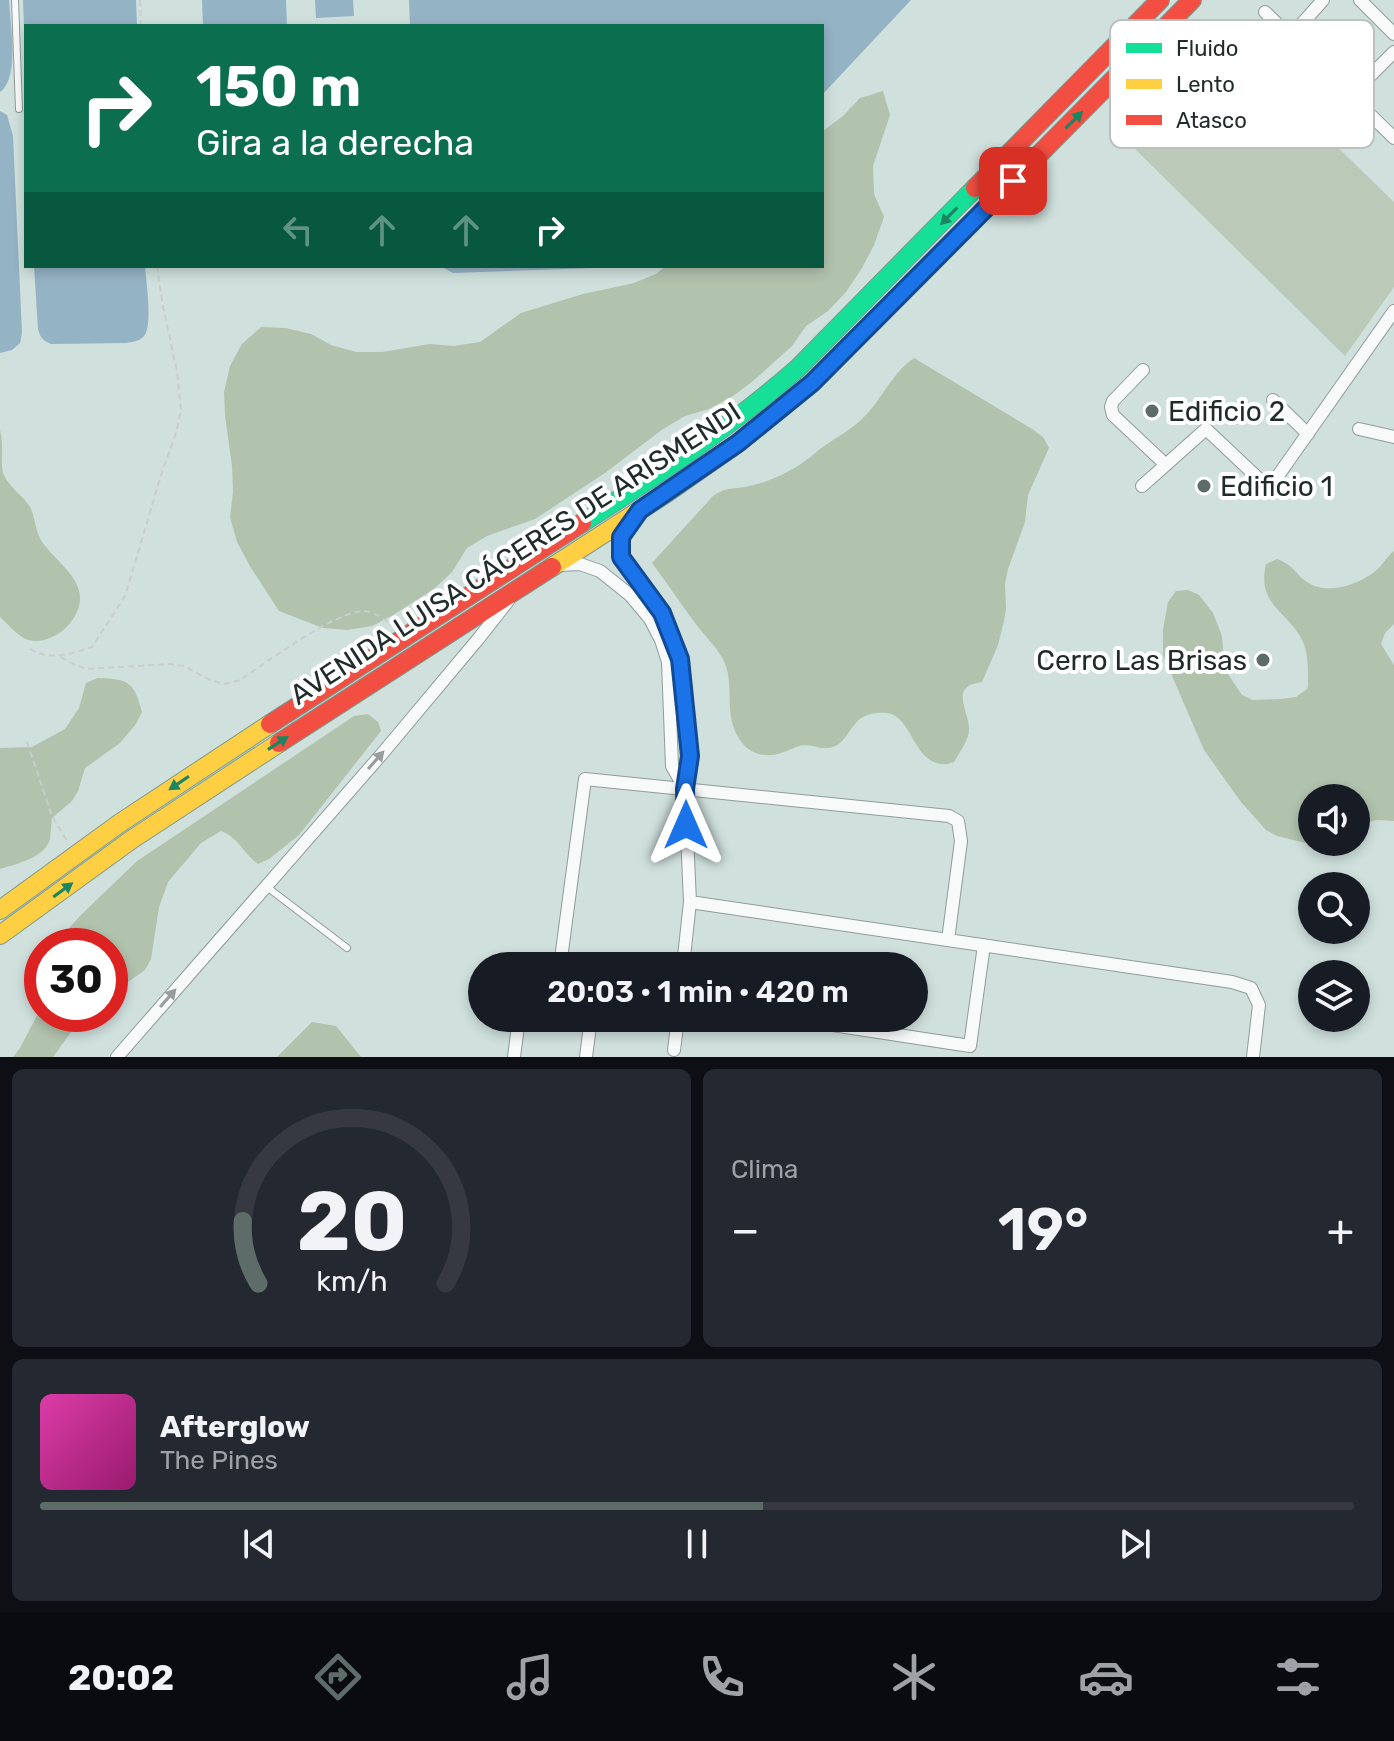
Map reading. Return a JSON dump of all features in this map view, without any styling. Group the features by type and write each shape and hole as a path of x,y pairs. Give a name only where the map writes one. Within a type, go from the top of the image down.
{"main road":[{"path":"1135,20 1151,0"},
{"name":"AVENIDA LUISA CÁCERES DE ARISMENDI","path":"1140,20 1160,0"},
{"name":"AVENIDA LUISA CÁCERES DE ARISMENDI","path":"1172,20 1192,0"},
{"path":"1107,54 1110,50"},
{"name":"AVENIDA LUISA CÁCERES DE ARISMENDI","path":"0,910 120,823 405,635 657,475 726,427 798,368 1110,51"},
{"name":"AVENIDA LUISA CÁCERES DE ARISMENDI","path":"0,935 158,822 640,510 738,443 812,383 1110,83"}],"street":[{"path":"1305,20 1323,0"},
{"path":"1360,0 1394,34"},
{"path":"1265,12 1274,20"},
{"path":"1374,72 1394,52"},
{"path":"1374,118 1394,138"},
{"path":"1142,486 1206,429 1259,479 1268,482 1275,480 1394,311"},
{"path":"1143,370 1113,401 1111,407 1113,415 1166,465"},
{"path":"1273,400 1308,434"},
{"path":"1359,429 1394,437"},
{"path":"640,510 621,537 621,557 662,613 668,662 672,766 685,789"},
{"path":"554,565 580,564 600,571 630,595 680,659 690,756 685,789 690,902 685,952"},
{"path":"117,1057 470,649 518,588"},
{"path":"671,737 688,737"},
{"path":"562,952 585,779 949,816 958,821 961,841 948,940"},
{"path":"690,902 1232,982 1251,988 1259,1005 1253,1057"},
{"path":"878,1032 970,1046 984,945"},
{"path":"514,1057 517,1032"},
{"path":"586,1057 589,1032"},
{"path":"674,1050 676,1032"}],"lane":[{"path":"15,0 19,109"},
{"path":"266,887 347,948"}],"path":[{"path":"140,0 141,24"},
{"path":"30,649 40,655 60,656 92,647 125,596 181,410 177,371 157,268"},
{"path":"60,656 86,669 157,664 184,666 225,684 240,680 335,619 354,612 374,614 405,635"},
{"path":"27,742 52,816 75,855"}],"green space":[{"path":"883,91 890,115 873,166 874,194 884,217 874,245 846,292 828,311 806,326 792,346 753,381 709,409 685,416 663,429 605,473 535,519 487,536 467,548 452,572 434,589 372,626 347,630 323,628 279,611 237,542 230,517 232,466 224,392 230,366 242,344 261,327 286,328 311,334 331,345 356,352 382,352 430,344 454,346 480,342 521,313 583,294 634,283 664,268 824,268 824,130 860,98"},
{"path":"1134,148 1338,148 1394,202 1394,287 1345,356"},
{"path":"914,358 1032,429 1043,437 1049,448 1028,495 1025,522 1008,569 1006,608 998,645 982,682 972,684 963,693 969,727 966,740 954,762 944,764 932,761 918,748 895,716 874,713 864,716 836,745 825,748 804,745 770,755 751,751 734,729 728,673 722,657 652,563 713,496 727,489 764,482 785,473 855,425 900,370"},
{"path":"0,430 5,478 30,507 42,542 72,576 79,590 79,606 70,623 56,635 38,641 17,633 0,617"},
{"path":"1394,551 1394,624 1385,633 1381,644 1394,665 1394,821 1370,822 1370,784 1298,784 1298,841 1277,836 1266,830 1241,802 1204,750 1163,655 1168,602 1176,591 1188,590 1199,595 1213,613 1222,636 1228,674 1242,695 1253,700 1296,697 1308,686 1306,654 1300,636 1274,605 1265,588 1266,564 1277,559 1307,582 1323,588 1349,585 1376,571"},
{"path":"98,678 123,681 133,688 142,712 136,724 120,743 85,768 72,801 52,818 47,846 29,859 0,869 0,748 32,747 65,729 79,708 86,683"},
{"path":"368,714 378,722 381,731 299,835 258,864 232,837 221,831 201,843 168,882 159,907 151,959 145,970 128,982 128,928 69,928 137,861 354,716"},
{"path":"312,1022 336,1026 361,1057 277,1057"},
{"path":"28,1032 71,1032 53,1057 13,1057"}],"water":[{"path":"0,0 9,0 12,63 6,85 0,92"},
{"path":"23,0 136,0 137,24 24,24 24,28"},
{"path":"202,0 286,0 287,24 203,24"},
{"path":"315,0 353,0 354,16 316,18"},
{"path":"409,0 911,0 824,93 824,24 410,24"},
{"path":"0,111 7,115 13,136 22,333 20,343 12,350 0,353"},
{"path":"34,268 145,268 149,313 147,331 138,340 126,343 51,344 46,342 38,329"},
{"path":"444,268 597,268 453,273"}],"traffic: fast":[{"path":"582,523 666,468 773,390 975,188"}],"traffic: slow":[{"path":"552,567 738,443 812,383 988,206"},
{"path":"0,910 120,823 270,724"},
{"path":"0,935 131,840 279,743"}],"traffic: jam":[{"path":"1140,20 1160,0"},
{"path":"1172,20 1192,0"},
{"path":"975,188 1110,51"},
{"path":"988,206 1110,83"},
{"path":"270,724 582,523"},
{"path":"279,743 552,567"}],"place":[{"name":"Edificio 2","path":"1152,411"},
{"name":"Edificio 1","path":"1204,486"},
{"name":"Cerro Las Brisas","path":"1263,660"}],"route":[{"path":"686,825 685,789 690,756 680,659 662,613 621,557 621,537 640,510 738,443 812,383 1013,181"}]}
